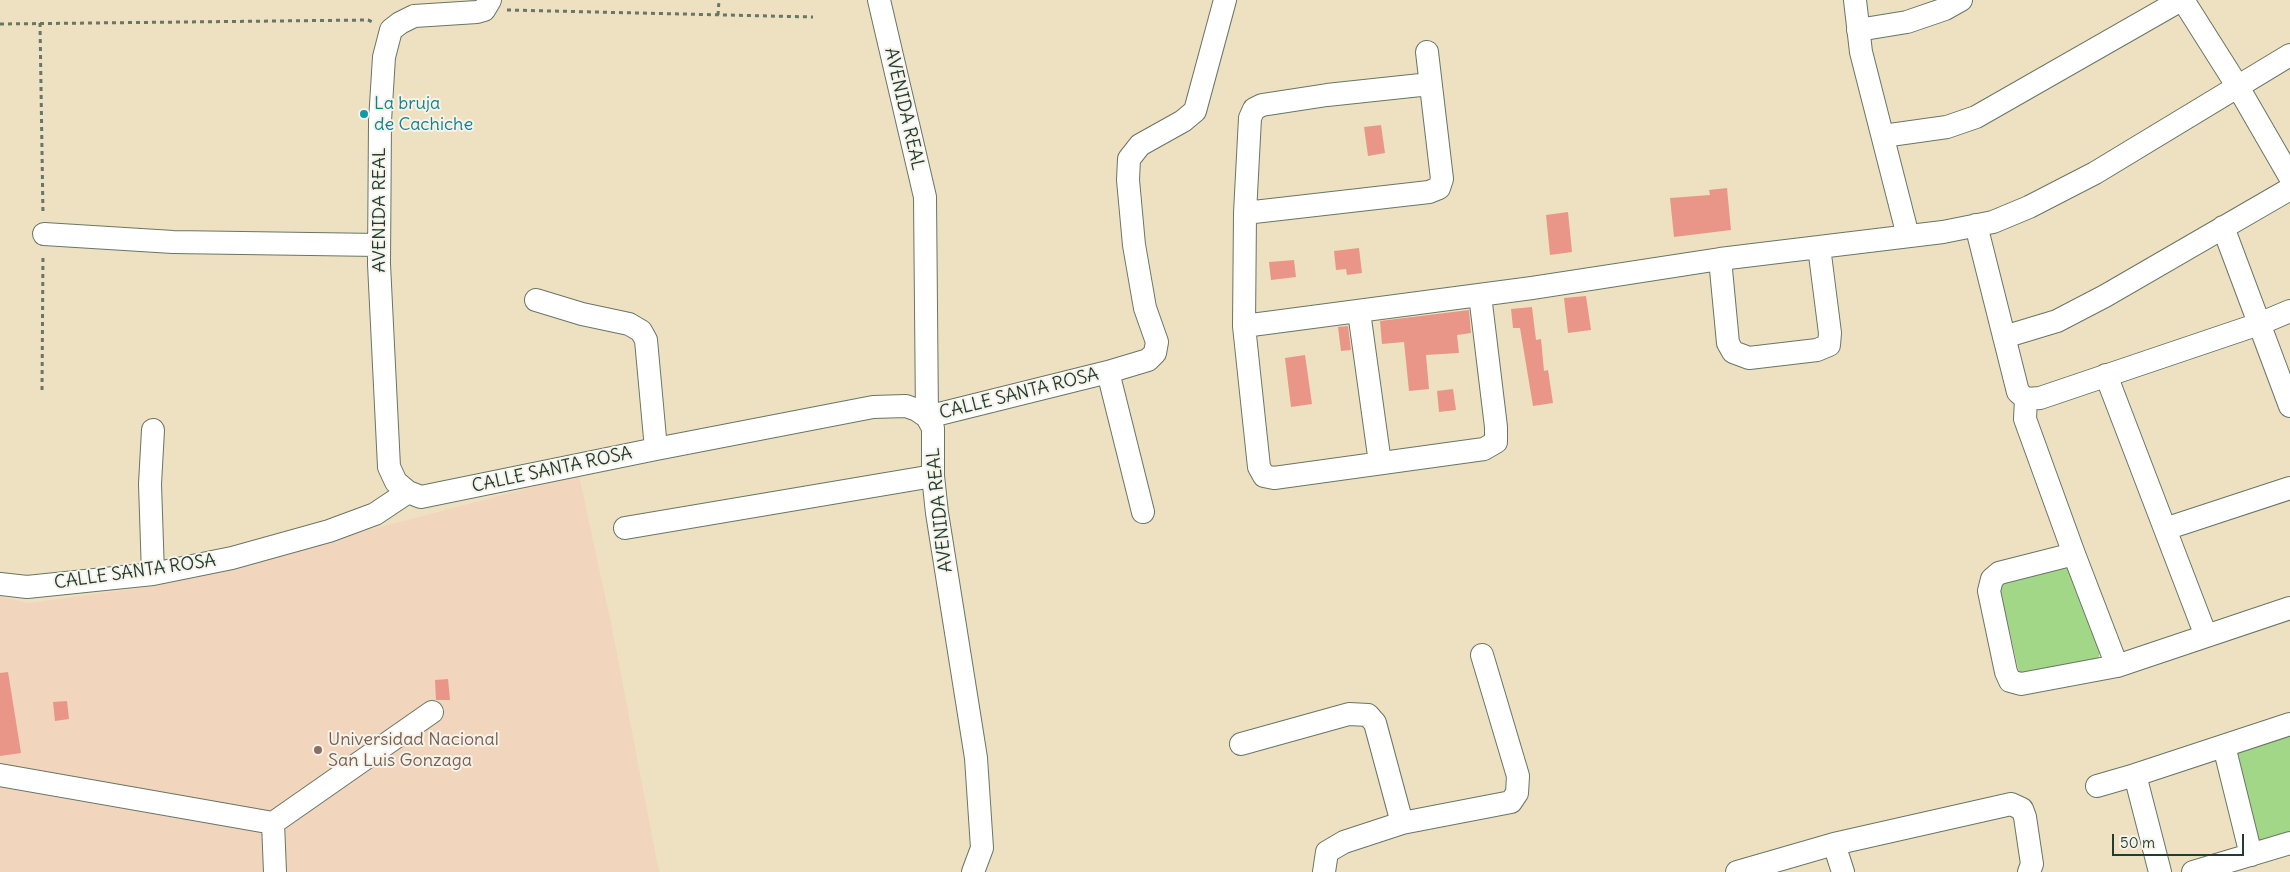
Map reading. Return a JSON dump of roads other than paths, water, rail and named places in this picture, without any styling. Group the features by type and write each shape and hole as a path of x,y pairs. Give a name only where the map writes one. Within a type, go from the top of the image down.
{"street":[{"name":"AVENIDA REAL","path":"879,0 925,197 927,417 933,428 933,476 937,513 976,758 982,848 973,872"},
{"name":"CALLE SANTA ROSA","path":"0,584 26,587 153,574 232,558 330,531 375,514 408,492 421,497 656,448 873,407 906,406 918,410 927,417 1108,372 1148,360 1155,353 1157,342 1145,308 1134,245 1128,180 1129,160 1140,144 1183,121 1195,111 1225,0"},
{"path":"1855,0 1858,30 1908,236"},
{"path":"1858,30 1907,22 1945,9 1962,0"},
{"path":"1883,136 1947,126 1976,117 2182,0 2238,87 2290,177"},
{"name":"AVENIDA REAL","path":"408,492 396,482 389,468 379,245 381,112 384,57 392,30 400,23 414,16 476,12 487,5"},
{"path":"1245,213 1429,192 1438,188 1442,179 1430,84 1428,52"},
{"path":"1244,326 1480,295 1720,259 1908,236 1993,222 2029,207 2087,177 2290,55"},
{"path":"1430,84 1262,104 1254,109 1250,118 1245,213 1244,326 1259,467 1264,476 1274,478 1484,449 1496,442 1496,427 1480,295"},
{"path":"2004,337 2065,317 2105,296 2290,189"},
{"path":"1976,225 2018,392 2026,399 2040,398 2259,324 2290,311"},
{"path":"2223,227 2290,406"},
{"path":"44,234 173,242 379,245"},
{"path":"1720,259 1728,343 1733,352 1749,358 1817,350 1829,345 1830,332 1819,247"},
{"path":"536,300 582,314 629,324 641,331 646,340 656,448"},
{"path":"1358,312 1380,463"},
{"path":"1108,372 1143,512"},
{"path":"2106,375 2206,636"},
{"path":"2026,399 2025,419 2117,666"},
{"path":"153,430 150,484 153,574"},
{"path":"625,528 933,476"},
{"path":"2165,529 2290,488"},
{"path":"2074,554 1999,573 1992,579 1989,590 2010,681 2022,684 2117,666 2290,608"},
{"path":"1324,872 1327,852 1344,842 1402,823 1511,802 1517,793 1518,776 1482,655"},
{"path":"0,775 273,823 432,712"},
{"path":"1241,744 1349,714 1368,715 1375,723 1402,823"},
{"path":"2096,786 2290,724"},
{"path":"2224,746 2251,855"},
{"path":"2134,775 2160,872"},
{"path":"1737,872 1834,844 2011,804 2022,809 2025,817 2032,864 2030,872"},
{"path":"273,823 275,872"},
{"path":"1834,844 1842,872"},
{"path":"2193,872 2290,844"}],"place":[{"name":"La bruja de Cachiche","path":"364,114"},
{"name":"Universidad Nacional San Luis Gonzaga","path":"318,750"}]}
